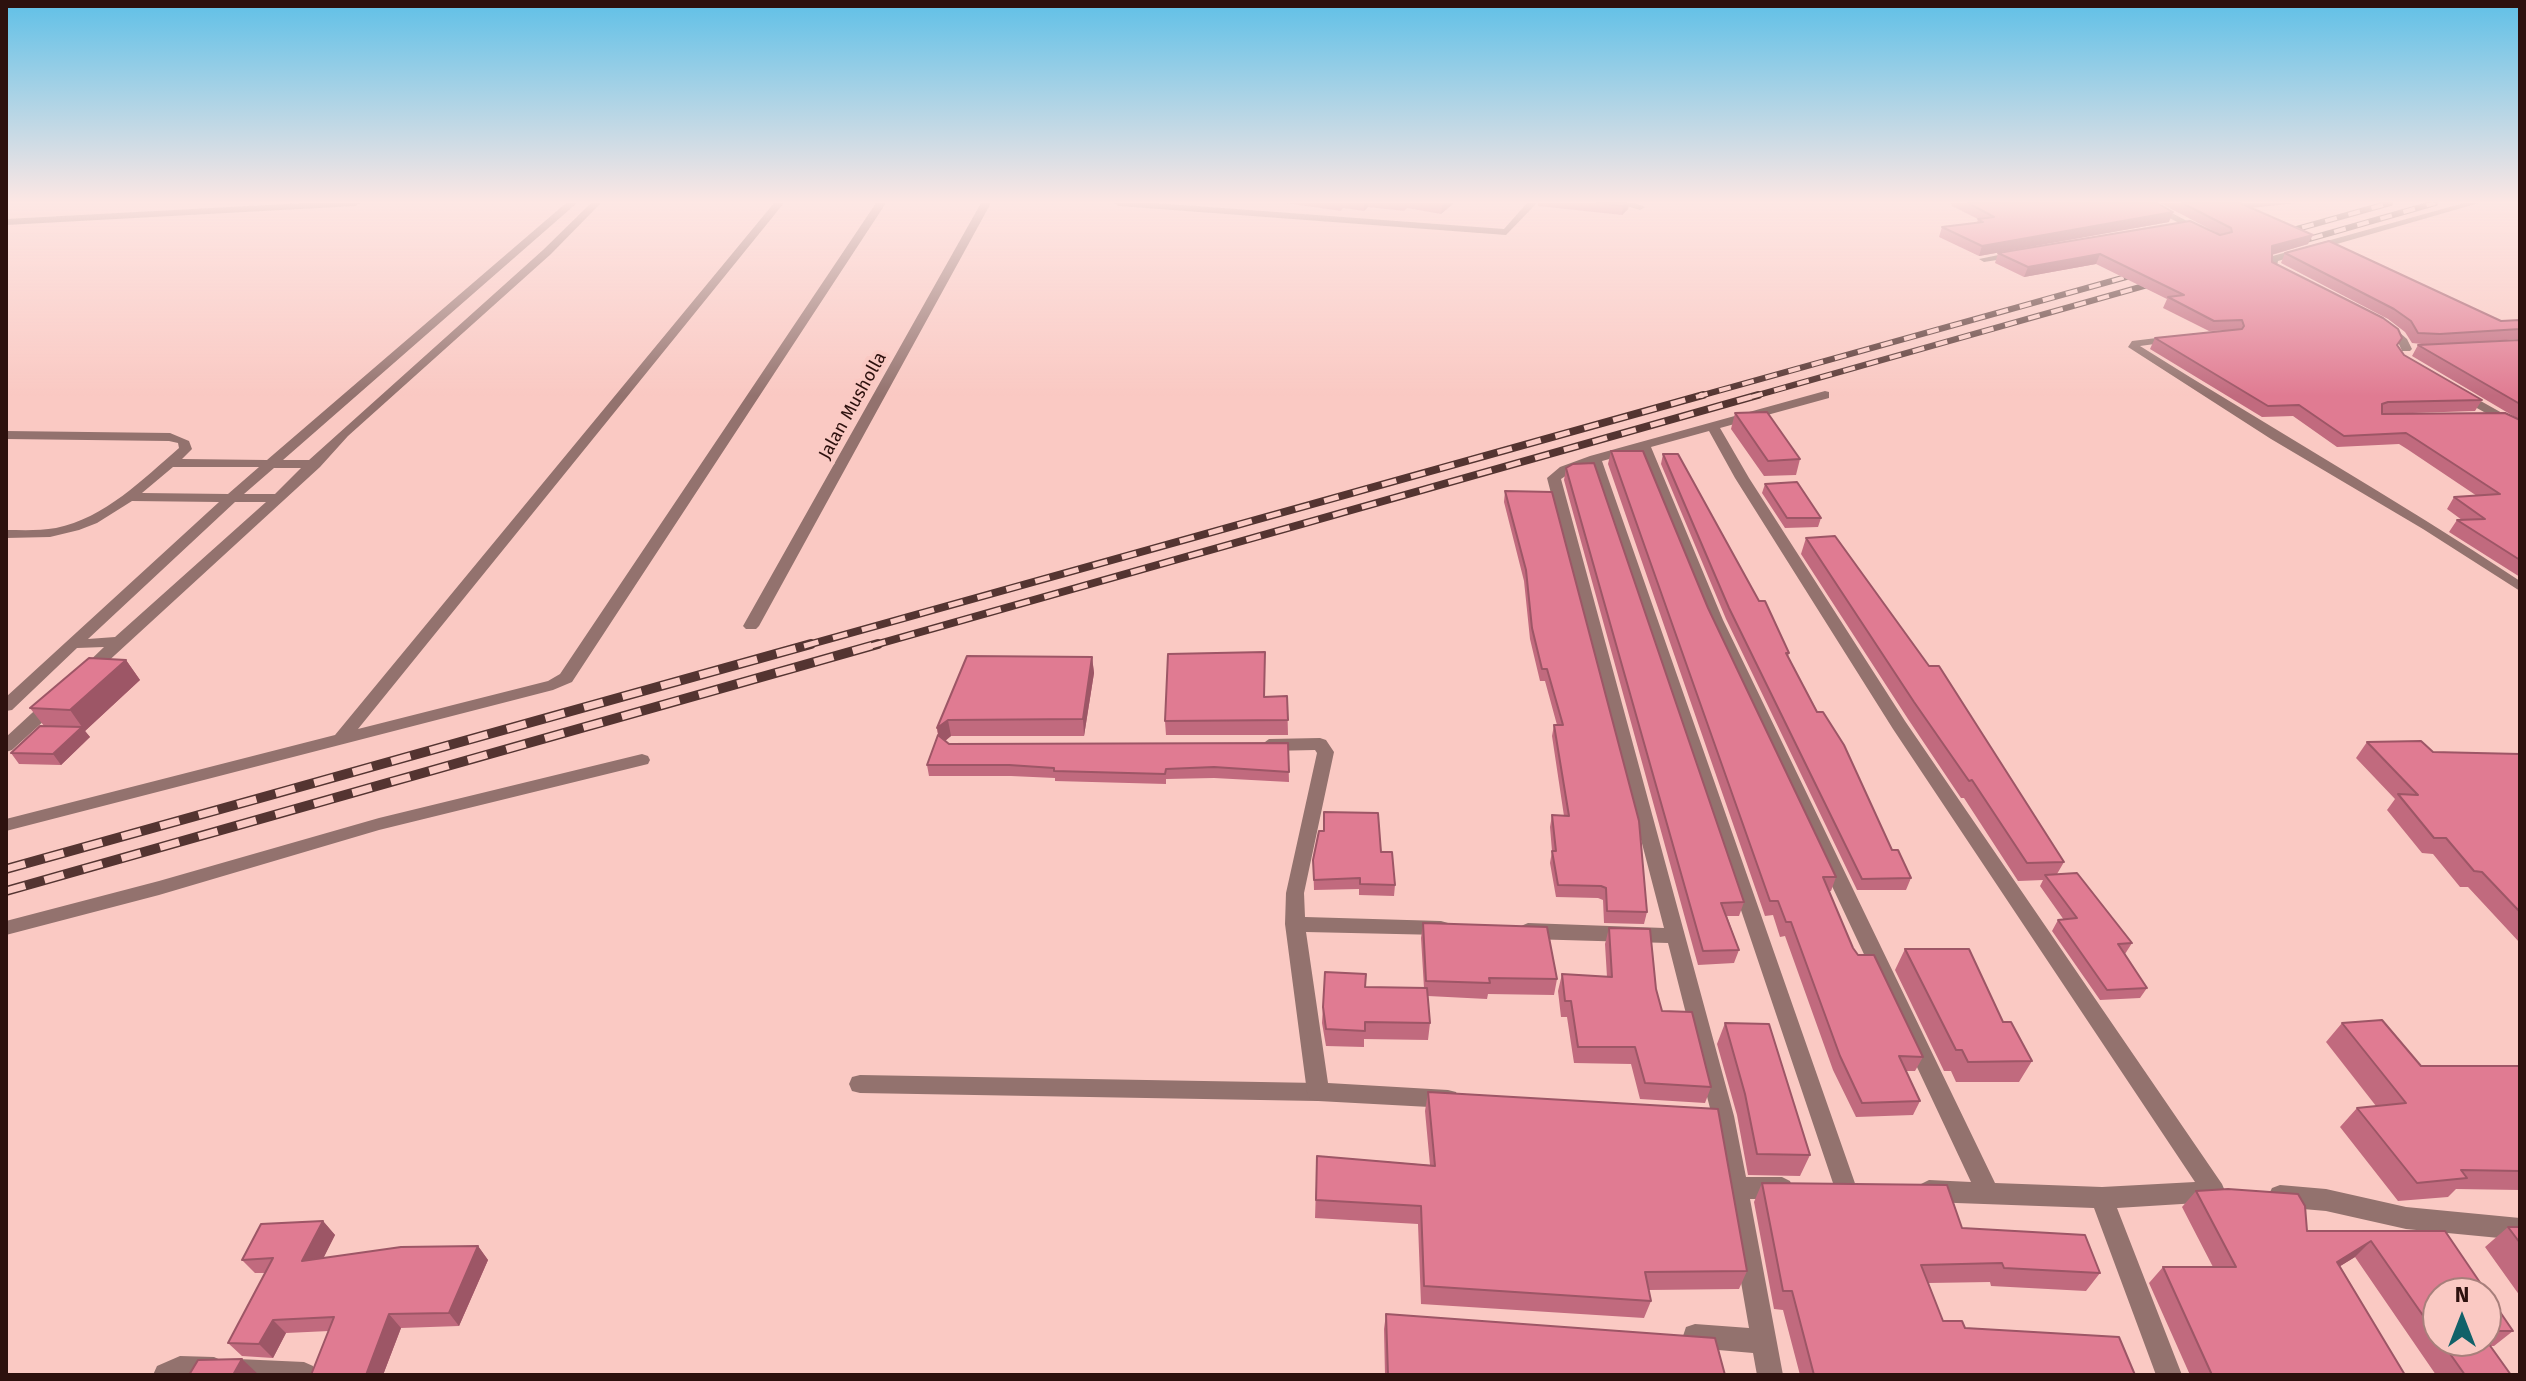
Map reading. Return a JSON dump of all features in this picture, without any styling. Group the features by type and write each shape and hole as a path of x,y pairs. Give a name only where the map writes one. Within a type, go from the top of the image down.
{"street":[{"path":"6,706 269,464 498,267"},
{"path":"73,684 315,464 344,433 530,267"},
{"path":"342,738 726,267"},
{"path":"6,825 553,685 566,678 838,267"},
{"name":"Jalan Musholla","path":"751,626 950,267"},
{"path":"2273,267 2296,280"},
{"path":"2370,318 2392,331 2405,355 2420,350"},
{"path":"2186,338 2136,343 2134,347 2275,436 2428,526 2520,587"},
{"path":"407,347 440,347"},
{"path":"2452,389 2520,428"},
{"path":"1770,1375 1723,1116 1554,478 1565,470 1643,444 1825,395"},
{"path":"2471,418 2501,417"},
{"path":"1713,427 1742,478 1899,725 2214,1191"},
{"path":"6,435 170,437 183,441 186,449 129,497 82,524 55,532 6,534"},
{"path":"1643,444 1715,620 1987,1191"},
{"path":"1595,459 1606,501 1854,1189 1736,1188"},
{"path":"169,463 315,464"},
{"path":"129,497 278,498"},
{"path":"72,644 118,642"},
{"path":"6,746 62,694"},
{"path":"1258,745 1320,744 1326,752 1295,893 1295,924 1318,1092"},
{"path":"6,928 159,888 379,824 642,760"},
{"path":"1295,924 1453,929"},
{"path":"1501,930 1675,936"},
{"path":"860,1084 1318,1092 1463,1100"},
{"path":"1693,1114 1723,1116"},
{"path":"1909,1190 2102,1198 2214,1191 2249,1193 2326,1200 2406,1218 2520,1229"},
{"path":"2102,1198 2169,1375"},
{"path":"1666,1335 1762,1341"},
{"path":"166,1375 180,1369 304,1375"}],"building":[{"path":"2128,267 2283,267 2383,318 2398,329 2402,338 2397,345 2404,355 2482,400 2388,402 2382,404 2382,414 2505,413 2520,420 2520,560 2457,520 2485,519 2454,497 2500,494 2406,433 2344,436 2299,405 2268,406 2155,338 2242,329 2244,326 2242,320 2214,321 2168,297 2184,295"},
{"path":"2313,267 2386,267 2501,321 2520,320 2520,329 2418,333 2411,321"},
{"path":"2520,340 2520,404 2418,345"},
{"path":"1767,412 1800,459 1768,461 1735,413"},
{"path":"1611,451 1643,451 1708,608 1836,877 1823,877 1853,948 1858,955 1874,955 1923,1057 1899,1056 1920,1101 1862,1103 1840,1056 1791,922 1786,922 1778,901 1770,901"},
{"path":"1663,454 1678,454 1759,601 1765,601 1789,653 1786,653 1817,712 1823,712 1844,745 1892,850 1898,850 1911,878 1862,879 1729,608"},
{"path":"1594,463 1744,902 1721,903 1739,950 1703,951 1566,468 1573,464"},
{"path":"1797,482 1821,518 1787,518 1765,484"},
{"path":"1505,491 1552,492 1639,821 1647,912 1607,911 1606,888 1601,886 1558,885 1552,851 1556,851 1552,815 1569,816 1554,725 1563,725 1547,669 1542,669 1532,628 1526,570"},
{"path":"1835,536 1929,666 1939,666 2064,862 2027,863 1972,780 1969,781 1806,538"},
{"path":"1265,652 1264,697 1287,696 1288,720 1165,721 1168,654"},
{"path":"967,656 1092,657 1083,719 948,720 937,728"},
{"path":"89,658 126,660 70,710 30,708"},
{"path":"40,726 82,727 53,754 11,753"},
{"path":"938,735 949,744 1288,743 1289,772 1214,767 1166,769 1165,774 1054,771 1054,768 1009,765 927,765"},
{"path":"2421,741 2433,752 2520,754 2520,912 2482,872 2474,871 2446,838 2434,838 2398,794 2418,795 2367,742"},
{"path":"1324,812 1378,813 1381,852 1392,852 1395,885 1360,884 1360,878 1314,880 1313,860 1319,831 1324,831"},
{"path":"2077,873 2132,943 2118,944 2147,988 2107,990 2058,920 2077,918 2045,875"},
{"path":"1423,923 1547,927 1557,979 1489,978 1490,983 1426,981"},
{"path":"1609,928 1650,929 1656,989 1662,1011 1692,1012 1711,1087 1645,1083 1635,1047 1578,1047 1571,1001 1565,1001 1562,974 1612,977"},
{"path":"1905,949 1969,949 2003,1022 2011,1022 2032,1061 1968,1062 1962,1050 1956,1050"},
{"path":"1325,972 1366,974 1365,987 1427,988 1430,1023 1365,1022 1365,1031 1326,1029 1323,1007"},
{"path":"2382,1020 2421,1066 2520,1066 2520,1171 2461,1170 2467,1178 2417,1183 2357,1108 2406,1103 2342,1023"},
{"path":"1725,1023 1769,1024 1810,1155 1757,1154 1745,1094"},
{"path":"1428,1092 1718,1109 1747,1271 1645,1272 1651,1301 1424,1286 1421,1206 1316,1200 1317,1156 1435,1166"},
{"path":"1762,1183 1947,1185 1962,1228 2085,1235 2100,1273 2004,1268 2002,1263 1921,1265 1943,1321 1962,1321 1965,1328 2119,1337 2135,1375 1814,1375 1792,1291 1783,1291"},
{"path":"2228,1189 2298,1194 2305,1206 2307,1231 2445,1231 2476,1277 2422,1277 2422,1314 2371,1241 2337,1262 2405,1375 2212,1375 2163,1267 2236,1267 2196,1191"},
{"path":"323,1221 302,1261 401,1247 478,1246 449,1313 389,1314 366,1375 311,1375 334,1317 273,1320 259,1344 228,1343 273,1258 242,1260 261,1224"},
{"path":"2508,1227 2520,1227 2520,1243"},
{"path":"1386,1314 1715,1338 1725,1375 1388,1375"},
{"path":"2502,1315 2513,1331 2502,1331"},
{"path":"2452,1357 2498,1357 2511,1375 2465,1375"},
{"path":"242,1359 233,1375 189,1375 198,1360"}],"railway":[{"path":"1696,397 2144,272"},
{"path":"1751,397 2165,280"},
{"path":"804,646 1703,395"},
{"path":"871,646 1758,395"},
{"path":"6,869 811,644"},
{"path":"6,891 878,644"}]}
